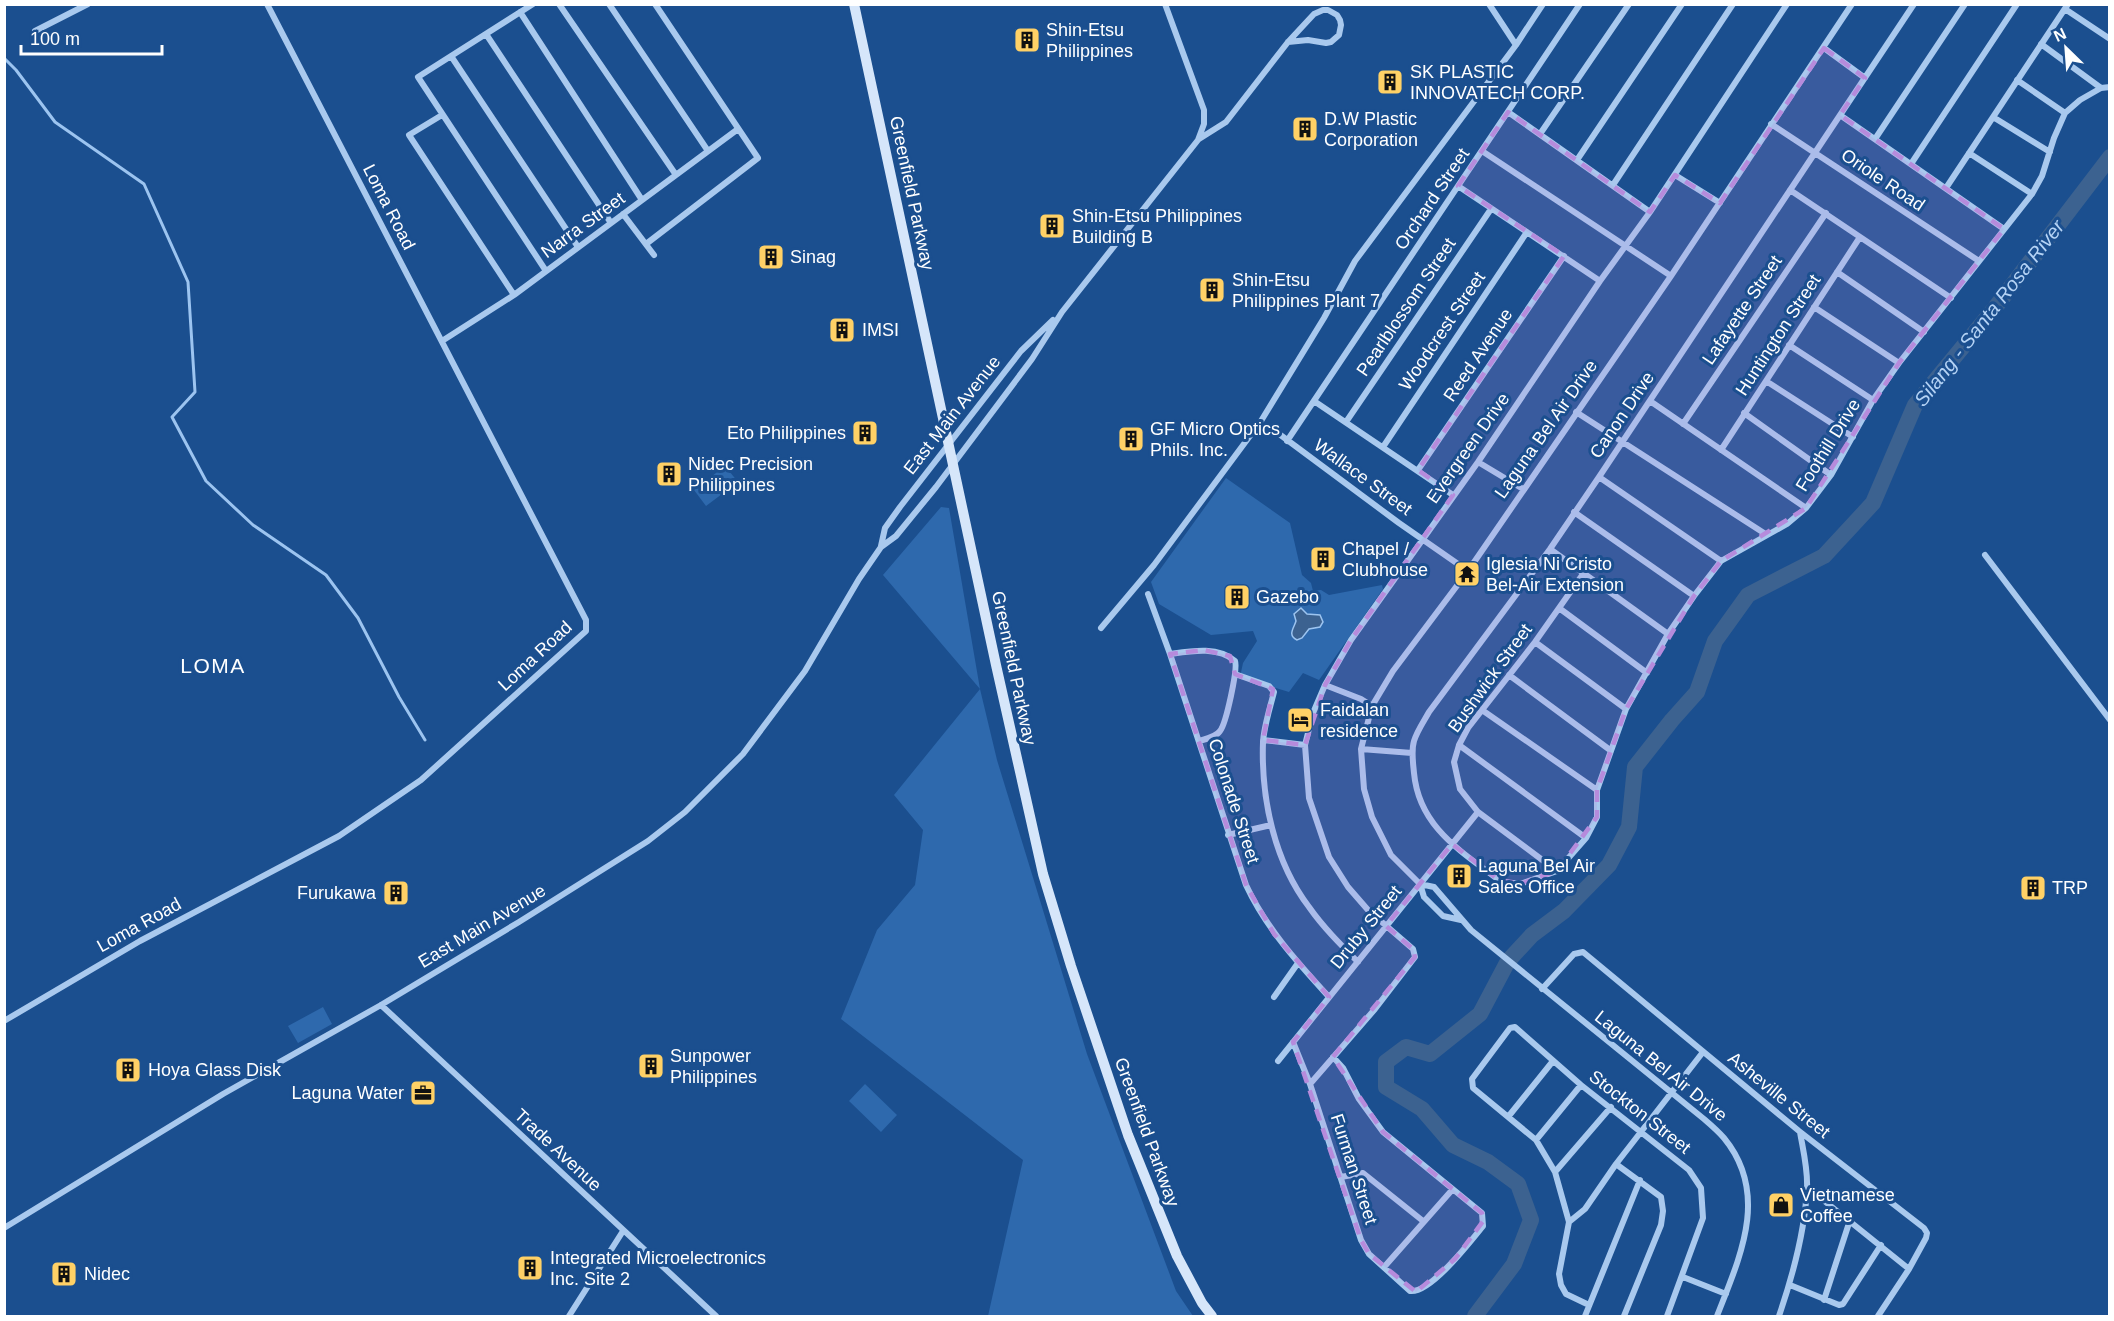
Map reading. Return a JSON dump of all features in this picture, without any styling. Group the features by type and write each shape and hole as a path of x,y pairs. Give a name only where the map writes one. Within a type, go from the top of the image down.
{"main road":[{"name":"Greenfield Parkway","path":"854,4 1001,688 1049,894 1128,1135 1177,1256 1212,1317"}],"street":[{"path":"35,31 88,4"},
{"name":"Loma Road","path":"4,1021 130,946 339,836 421,780 586,631 586,620 267,4"},
{"path":"533,4 418,77 546,271"},
{"path":"559,4 676,175"},
{"path":"609,4 708,151"},
{"path":"646,244 758,159 654,4"},
{"name":"East Main Avenue","path":"4,1228 231,1090 381,1005 648,841 685,812 743,754 805,670 859,579 881,547 896,536 954,463 1032,359 1062,312 1198,140 1204,124 1204,110 1165,4"},
{"path":"1489,4 1516,45"},
{"path":"1101,628 1154,565 1261,421 1324,318 1354,261 1516,45 1543,4"},
{"name":"Orchard Street","path":"1287,441 1580,4"},
{"path":"1540,134 1629,4"},
{"path":"1577,160 1682,4"},
{"path":"1613,185 1733,4"},
{"name":"Evergreen Drive","path":"1333,1057 1375,1009 1415,957 1413,949 1368,910 1348,887 1329,857 1309,798 1305,745 1313,713 1325,685 1351,640 1478,462 1600,281 1650,212 1787,4"},
{"name":"Laguna Bel Air Drive","path":"1461,920 1443,916 1424,897 1420,884 1391,855 1372,817 1364,789 1361,749 1372,706 1394,671 1468,571 1671,276 1852,4"},
{"name":"Canon Drive","path":"1452,844 1433,826 1421,805 1415,784 1412,753 1414,740 1429,712 1550,549 1914,4"},
{"path":"1875,138 1965,4"},
{"path":"1911,164 2017,4"},
{"path":"1946,188 2067,7 2109,39"},
{"path":"1198,140 1226,122 1288,42 1318,11 1333,12 1340,20 1339,35 1331,42 1321,43 1308,40 1288,42"},
{"path":"520,12 642,200"},
{"path":"486,34 610,223"},
{"path":"2042,44 2101,88"},
{"path":"1824,48 1865,78"},
{"path":"451,56 578,247"},
{"path":"2017,81 2065,113 2080,99 2101,88 2109,87"},
{"path":"1508,112 1650,212"},
{"name":"Foothill Drive","path":"1557,871 1586,838 1597,817 1597,790 1610,750 1626,710 1668,634 1721,561 1787,524 1806,508 1831,475 1874,400 1899,363 2032,194 2042,176 2065,113"},
{"path":"442,115 409,135 514,295"},
{"path":"1840,115 2004,229"},
{"path":"1993,117 2050,152"},
{"name":"Oriole Road","path":"1771,124 1979,261"},
{"name":"Narra Street","path":"442,340 514,295 738,129"},
{"path":"1482,151 1671,276"},
{"path":"1969,153 2032,194"},
{"path":"1675,175 1720,203"},
{"path":"1458,186 1600,281"},
{"path":"1790,190 1951,298"},
{"name":"Pearlblossom Street","path":"1346,422 1491,209"},
{"name":"Lafayette Street","path":"1683,424 1826,213"},
{"path":"622,214 654,255"},
{"name":"Woodcrest Street","path":"1383,447 1527,232"},
{"name":"Huntington Street","path":"1720,450 1860,237"},
{"name":"Reed Avenue","path":"1418,470 1564,256"},
{"path":"1837,272 1924,332"},
{"path":"1814,307 1899,363"},
{"name":"East Main Avenue","path":"881,547 885,528 1021,351 1062,312"},
{"path":"1789,345 1874,400"},
{"path":"1766,381 1853,437"},
{"path":"1314,401 1453,495"},
{"path":"1650,401 1806,508"},
{"path":"1576,412 1767,535"},
{"path":"1744,414 1831,475"},
{"name":"Wallace Street","path":"1271,428 1468,571"},
{"path":"1478,462 1523,489"},
{"path":"1599,477 1721,561"},
{"path":"1574,512 1694,597"},
{"path":"1550,549 1668,634"},
{"path":"1985,555 2109,720"},
{"name":"Bushwick Street","path":"1557,871 1478,812 1460,789 1455,762 1459,745 1468,728 1535,642 1583,574"},
{"name":"Colonade Street","path":"1148,594 1246,885 1258,910 1274,934 1329,997"},
{"path":"1559,608 1647,673"},
{"path":"1535,642 1626,710"},
{"path":"1170,654 1204,650 1230,656 1237,666 1220,732 1199,741"},
{"path":"1235,675 1273,689 1263,740 1264,779 1271,825 1287,870 1307,905 1358,962"},
{"path":"1509,675 1610,750"},
{"path":"1325,685 1361,699 1372,706"},
{"path":"1482,710 1597,790"},
{"path":"1263,740 1305,745"},
{"path":"1459,745 1586,838"},
{"path":"1361,749 1412,753"},
{"name":"Druby Street","path":"1278,1061 1478,812"},
{"path":"1228,835 1271,825"},
{"path":"1452,844 1500,881 1509,884 1557,871"},
{"name":"Laguna Bel Air Drive","path":"1420,884 1434,888 1471,930 1723,1137 1736,1155 1745,1177 1749,1198 1748,1216 1744,1240 1717,1317"},
{"name":"Asheville Street","path":"1542,989 1574,954 1583,952 1799,1131 1924,1228 1927,1233 1926,1238 1878,1317"},
{"path":"1274,997 1298,963"},
{"name":"Trade Avenue","path":"381,1005 716,1317"},
{"name":"Stockton Street","path":"1508,1118 1471,1084 1472,1079 1507,1030 1515,1027 1581,1085 1689,1170 1701,1188 1703,1218 1667,1317"},
{"name":"Furman Street","path":"1293,1042 1310,1084 1361,1240 1369,1254 1410,1291 1416,1292 1423,1288 1455,1259 1483,1226 1482,1213 1452,1190"},
{"path":"1569,1222 1585,1209 1640,1131 1703,1052"},
{"path":"1310,1084 1333,1057 1343,1068 1359,1099 1383,1132 1452,1190 1384,1266"},
{"path":"1553,1061 1508,1118 1536,1140 1556,1172 1569,1222 1559,1274 1561,1285 1566,1294 1589,1305"},
{"path":"1536,1140 1581,1085"},
{"path":"1556,1172 1611,1107"},
{"path":"1779,1317 1790,1285 1798,1248 1807,1187 1799,1131"},
{"path":"1616,1164 1661,1197 1663,1217 1624,1317"},
{"path":"1341,1177 1363,1173 1423,1221"},
{"path":"1585,1317 1640,1180"},
{"path":"1807,1187 1851,1220 1909,1269"},
{"path":"1824,1300 1851,1220"},
{"path":"569,1317 623,1231"},
{"path":"1790,1285 1839,1305 1846,1301 1881,1245"},
{"path":"1683,1277 1726,1294"}],"highlighted area":[{"path":"1824,48 1865,78 1840,115 2004,229 1899,363 1806,508 1721,561 1694,596 1626,709 1597,790 1597,817 1557,871 1523,883 1500,881 1452,844 1386,926 1413,949 1415,957 1333,1057 1383,1132 1482,1213 1484,1220 1455,1259 1416,1292 1369,1254 1361,1240 1293,1042 1329,997 1274,934 1246,885 1170,654 1204,650 1230,656 1235,674 1273,689 1263,740 1305,745 1325,685 1351,640 1453,495 1418,470 1564,256 1458,186 1508,112 1650,212 1675,175 1720,203"}],"shaded area":[{"path":"725,466 738,482 706,506 694,490"},
{"path":"1226,478 1290,523 1302,575 1311,583 1313,591 1321,590 1329,595 1382,585 1383,589 1319,680 1303,673 1289,692 1240,677 1243,663 1257,641 1253,631 1211,635 1159,604 1151,582"},
{"path":"941,507 949,508 980,689 883,575"},
{"path":"1301,608 1307,614 1320,615 1323,622 1320,627 1309,629 1302,638 1297,640 1292,636 1296,621 1294,614"},
{"path":"980,689 997,760 1087,1054 1176,1291 1193,1316 988,1316 1023,1160 841,1019 877,930 915,885 923,830 894,795"},
{"path":"323,1007 332,1024 298,1043 288,1026"},
{"path":"865,1084 897,1115 881,1132 849,1101"}],"waterway":[{"path":"4,58 16,70 55,122 144,184 188,282 195,392 172,417 206,481 253,525 326,575 358,618 399,697 425,740"},
{"name":"Silang - Santa Rosa River","path":"1475,1316 1514,1264 1531,1220 1518,1184 1488,1162 1453,1145 1422,1109 1386,1087 1386,1062 1406,1047 1430,1054 1480,1014 1508,961 1532,935 1564,911 1609,865 1629,827 1635,767 1697,692 1715,641 1748,595 1824,556 1873,503 1915,405 1994,309 2110,157"}],"place":[{"name":"Shin-Etsu Philippines","path":"1027,40"},
{"name":"SK PLASTIC INNOVATECH CORP.","path":"1390,82"},
{"name":"D.W Plastic Corporation","path":"1305,129"},
{"name":"Shin-Etsu Philippines Building B","path":"1052,226"},
{"name":"Sinag","path":"771,257"},
{"name":"Shin-Etsu Philippines Plant 7","path":"1212,290"},
{"name":"IMSI","path":"842,330"},
{"name":"Eto Philippines","path":"865,433"},
{"name":"GF Micro Optics Phils. Inc.","path":"1131,439"},
{"name":"Nidec Precision Philippines","path":"669,474"},
{"name":"Chapel / Clubhouse","path":"1323,559"},
{"name":"Iglesia Ni Cristo Bel-Air Extension","path":"1467,574"},
{"name":"Gazebo","path":"1237,597"},
{"name":"Faidalan residence","path":"1300,720"},
{"name":"Laguna Bel Air Sales Office","path":"1459,876"},
{"name":"TRP","path":"2033,888"},
{"name":"Furukawa","path":"396,893"},
{"name":"Sunpower Philippines","path":"651,1066"},
{"name":"Hoya Glass Disk","path":"128,1070"},
{"name":"Laguna Water","path":"423,1093"},
{"name":"Vietnamese Coffee","path":"1781,1205"},
{"name":"Integrated Microelectronics Inc. Site 2","path":"530,1268"},
{"name":"Nidec","path":"64,1274"}],"district":[{"name":"LOMA","path":"213,666"}]}
